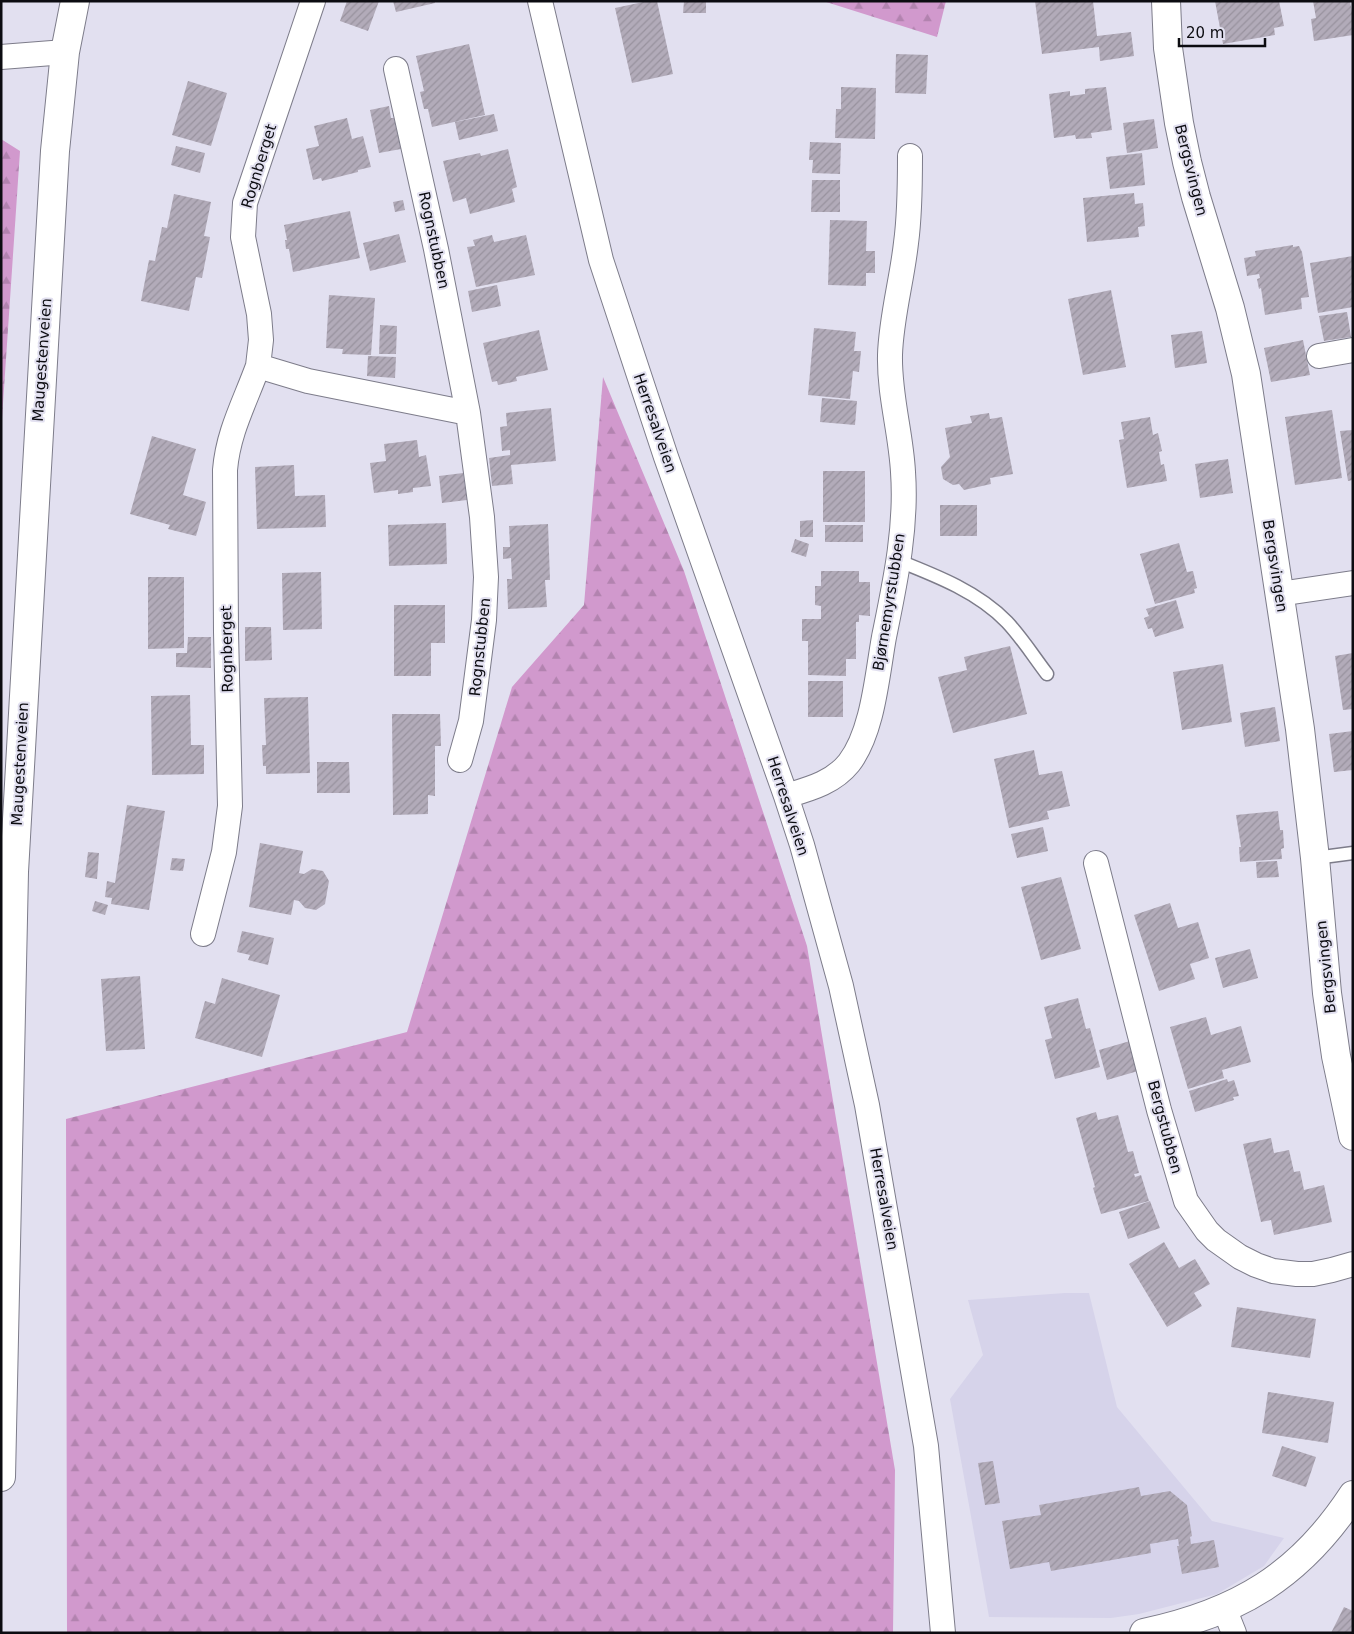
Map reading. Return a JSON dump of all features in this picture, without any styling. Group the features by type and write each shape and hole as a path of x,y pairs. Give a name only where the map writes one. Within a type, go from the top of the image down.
{"main road":[{"name":"Maugestenveien","path":"1,1477 14,872 55,151 65,52 75,1"},
{"name":"Bergsvingen","path":"1166,1 1168,48 1179,123 1196,197 1230,308 1246,374 1300,729 1336,1056 1353,1136"},
{"path":"1144,1633 1194,1620 1229,1621 1269,1584 1296,1563 1326,1533 1353,1495"}],"street":[{"name":"Rognberget","path":"203,934 224,852 230,806 225,470 231,434 258,366 260,340 259,314 243,237 246,203 313,1"},
{"name":"Herresalveien","path":"540,1 600,260 669,466 786,796 802,845 841,986 867,1104 926,1446 942,1633"},
{"path":"1,57 65,52"},
{"name":"Rognstubben","path":"396,69 438,258 468,412 479,489 486,577 484,620 472,713 460,760"},
{"name":"Bjørnemyrstubben","path":"786,796 822,784 848,764 860,747 876,687 899,561 903,500 903,471 891,391 890,353 906,242 910,199 910,156"},
{"path":"1319,356 1353,350"},
{"path":"258,366 308,381 468,412"},
{"path":"1280,594 1353,582"},
{"name":"Bergstubben","path":"1096,863 1160,1110 1186,1201 1207,1231 1216,1240 1240,1257 1256,1265 1273,1271 1313,1274 1353,1264"}],"lane":[{"path":"899,561 935,575 980,600 1006,622 1048,674"},
{"path":"1315,858 1353,853"}],"shaded area":[{"path":"1089,1293 1117,1407 1212,1521 1284,1538 1264,1566 1217,1594 1139,1614 1111,1618 989,1617 950,1399 983,1355 968,1300"}],"green space":[{"path":"823,1 946,1 937,37"},
{"path":"1,139 20,151 1,433"},
{"path":"603,377 684,571 807,946 895,1470 893,1633 67,1633 66,1119 407,1032 512,687 584,605"}],"building":[{"path":"347,1 379,1 368,31 340,21"},
{"path":"393,1 435,1 435,3 396,12"},
{"path":"657,1 673,74 632,83 615,8"},
{"path":"684,1 706,1 706,13 683,13"},
{"path":"1035,1 1093,1 1097,36 1131,32 1134,56 1100,61 1099,47 1042,54"},
{"path":"1215,1 1279,1 1284,26 1274,28 1275,35 1223,44"},
{"path":"1313,1 1350,1 1353,35 1314,41 1311,19 1316,18"},
{"path":"469,44 485,115 432,127 428,109 424,109 420,92 424,91 416,56"},
{"path":"896,54 928,55 926,94 895,93"},
{"path":"188,81 227,93 211,146 172,135"},
{"path":"841,87 876,88 875,139 835,138 836,109 841,109"},
{"path":"1106,87 1112,130 1091,133 1092,138 1076,139 1075,135 1054,138 1049,94 1070,91 1070,96 1085,94 1085,89"},
{"path":"389,106 391,118 394,118 401,149 379,153 370,110"},
{"path":"494,114 498,131 459,140 455,122"},
{"path":"347,118 352,139 363,136 371,167 322,181 321,178 313,180 306,149 319,146 314,126"},
{"path":"1154,119 1158,148 1127,153 1123,123"},
{"path":"810,142 841,143 840,174 812,173 813,160 809,160"},
{"path":"176,146 205,153 200,173 171,165"},
{"path":"508,149 517,187 512,189 515,202 470,214 466,198 453,202 443,161 480,153 481,156"},
{"path":"1142,153 1145,185 1110,189 1106,157"},
{"path":"812,180 840,180 840,212 811,212"},
{"path":"1134,193 1135,204 1143,203 1145,226 1138,227 1139,237 1087,242 1083,198"},
{"path":"174,194 211,202 204,236 210,237 202,278 196,277 189,311 141,301 149,260 155,261 162,227 167,228"},
{"path":"403,200 405,210 395,212 393,202"},
{"path":"350,211 360,258 293,272 289,249 286,249 285,240 287,240 284,225"},
{"path":"830,220 867,221 866,251 875,251 875,273 866,273 866,286 828,285"},
{"path":"399,234 406,262 370,271 363,243"},
{"path":"492,235 494,242 526,235 535,275 476,287 467,247 475,246 473,240"},
{"path":"1293,245 1293,247 1299,246 1302,252 1309,297 1301,298 1302,309 1265,315 1261,288 1259,289 1257,279 1260,278 1259,274 1247,276 1244,258 1256,256 1255,251"},
{"path":"1353,256 1353,307 1318,313 1310,263"},
{"path":"497,285 501,306 472,312 468,291"},
{"path":"1111,290 1126,367 1083,375 1068,299"},
{"path":"329,295 375,298 371,355 342,354 343,349 326,348"},
{"path":"1347,312 1351,337 1324,341 1319,316"},
{"path":"380,325 397,326 396,354 379,354"},
{"path":"814,328 856,332 854,351 861,351 859,372 853,371 850,399 808,395"},
{"path":"539,330 548,370 516,377 517,381 498,385 497,381 492,382 483,343"},
{"path":"1202,331 1207,363 1175,368 1171,335"},
{"path":"1303,340 1310,375 1271,382 1264,348"},
{"path":"368,356 396,357 395,378 367,376"},
{"path":"822,398 857,401 855,425 820,422"},
{"path":"551,408 556,461 511,465 513,484 492,486 489,458 510,455 510,450 502,451 500,427 507,426 506,413"},
{"path":"1332,410 1342,478 1295,485 1285,417"},
{"path":"989,413 990,419 1002,417 1013,474 990,478 991,484 964,490 959,484 953,485 943,479 941,467 950,457 945,428 972,423 970,416"},
{"path":"1150,417 1153,435 1158,433 1162,451 1159,452 1161,465 1164,464 1167,481 1127,488 1119,440 1124,439 1121,422"},
{"path":"1353,430 1353,480 1348,481 1340,431"},
{"path":"152,436 196,449 183,495 206,502 196,536 168,529 170,525 130,514"},
{"path":"417,440 419,457 426,455 431,486 413,488 413,492 398,494 398,490 374,493 370,463 386,461 384,444"},
{"path":"1228,459 1233,493 1200,498 1195,464"},
{"path":"294,465 295,496 325,495 326,527 257,529 255,467"},
{"path":"823,471 865,471 865,522 823,522"},
{"path":"463,473 467,500 442,503 439,476"},
{"path":"940,505 977,505 977,536 940,536"},
{"path":"813,520 813,537 800,537 800,521"},
{"path":"446,523 447,564 389,566 388,525"},
{"path":"548,524 550,580 545,580 547,607 508,609 507,579 512,579 511,558 503,559 503,547 510,547 509,526"},
{"path":"825,525 863,525 863,542 825,542"},
{"path":"795,539 809,544 806,557 791,552"},
{"path":"1179,543 1187,572 1193,571 1197,588 1194,589 1195,593 1155,604 1140,554"},
{"path":"821,571 859,571 859,582 870,582 870,616 859,615 859,622 856,622 856,659 846,659 846,676 808,675 808,641 802,641 802,619 821,619 821,606 815,605 815,586 821,586"},
{"path":"321,572 322,629 283,630 282,573"},
{"path":"148,577 184,577 184,648 148,649"},
{"path":"1176,600 1184,628 1155,637 1152,628 1148,629 1144,618 1149,616 1146,609"},
{"path":"394,605 445,605 445,643 431,643 431,676 394,676"},
{"path":"245,627 271,627 272,660 245,661"},
{"path":"188,637 211,637 211,668 176,667 176,653 187,653"},
{"path":"1010,646 1027,714 953,733 938,677 967,670 964,657"},
{"path":"1353,653 1353,709 1343,710 1335,656"},
{"path":"1223,664 1232,722 1182,730 1173,672"},
{"path":"808,681 843,681 843,717 808,717"},
{"path":"190,695 191,745 204,745 204,774 152,775 151,696"},
{"path":"308,697 310,773 266,774 266,766 263,766 262,745 266,745 264,698"},
{"path":"1275,707 1280,741 1245,747 1240,713"},
{"path":"392,714 440,714 441,746 435,746 435,796 428,795 428,814 393,815"},
{"path":"1353,731 1353,770 1334,772 1329,734"},
{"path":"1034,750 1039,775 1062,771 1070,806 1047,811 1049,819 1009,828 994,759"},
{"path":"317,762 349,762 350,793 317,793"},
{"path":"127,805 165,811 149,910 111,904 112,898 105,897 107,881 115,883"},
{"path":"1278,811 1280,830 1283,830 1284,848 1281,849 1282,859 1240,862 1239,847 1241,847 1236,815"},
{"path":"1043,827 1048,851 1017,858 1011,834"},
{"path":"260,843 303,851 299,873 304,874 312,869 323,871 329,881 325,904 316,910 305,908 299,901 294,900 291,915 249,907"},
{"path":"88,852 99,853 97,879 85,877"},
{"path":"172,858 185,859 183,871 170,870"},
{"path":"1277,861 1279,877 1257,878 1256,862"},
{"path":"1061,877 1081,949 1041,960 1021,887"},
{"path":"95,901 108,905 105,915 92,911"},
{"path":"1170,903 1178,928 1198,922 1209,958 1190,964 1195,979 1159,991 1134,915"},
{"path":"242,931 274,938 268,965 248,960 250,955 237,952"},
{"path":"1250,949 1258,978 1223,988 1215,958"},
{"path":"140,976 145,1049 106,1051 101,979"},
{"path":"222,978 280,995 262,1057 195,1038 205,1001 215,1004"},
{"path":"1078,998 1086,1029 1090,1028 1100,1067 1055,1079 1045,1040 1052,1038 1044,1007"},
{"path":"1206,1017 1211,1035 1241,1026 1251,1062 1222,1070 1224,1078 1188,1089 1170,1027"},
{"path":"1130,1041 1138,1071 1107,1080 1099,1050"},
{"path":"1227,1079 1228,1082 1234,1080 1239,1096 1233,1097 1234,1100 1195,1112 1189,1091"},
{"path":"1096,1112 1098,1120 1118,1115 1128,1152 1133,1151 1139,1173 1134,1174 1135,1177 1141,1175 1149,1201 1101,1214 1076,1118"},
{"path":"1271,1138 1274,1153 1289,1150 1294,1172 1300,1171 1304,1190 1324,1185 1332,1222 1274,1235 1271,1220 1261,1222 1243,1144"},
{"path":"1150,1201 1160,1228 1128,1239 1119,1212"},
{"path":"1164,1242 1179,1268 1195,1259 1210,1284 1194,1293 1202,1306 1167,1327 1129,1264"},
{"path":"1237,1307 1316,1319 1310,1358 1231,1347"},
{"path":"1268,1392 1334,1402 1328,1443 1262,1433"},
{"path":"1282,1446 1316,1457 1306,1487 1272,1476"},
{"path":"993,1461 1000,1503 985,1505 978,1463"},
{"path":"1139,1487 1141,1496 1170,1491 1187,1505 1192,1536 1190,1537 1191,1544 1214,1540 1219,1567 1182,1574 1177,1546 1179,1546 1178,1539 1150,1544 1151,1553 1051,1571 1049,1562 1010,1569 1002,1521 1041,1515 1039,1505"},
{"path":"1344,1607 1353,1611 1353,1633 1331,1633"}]}
